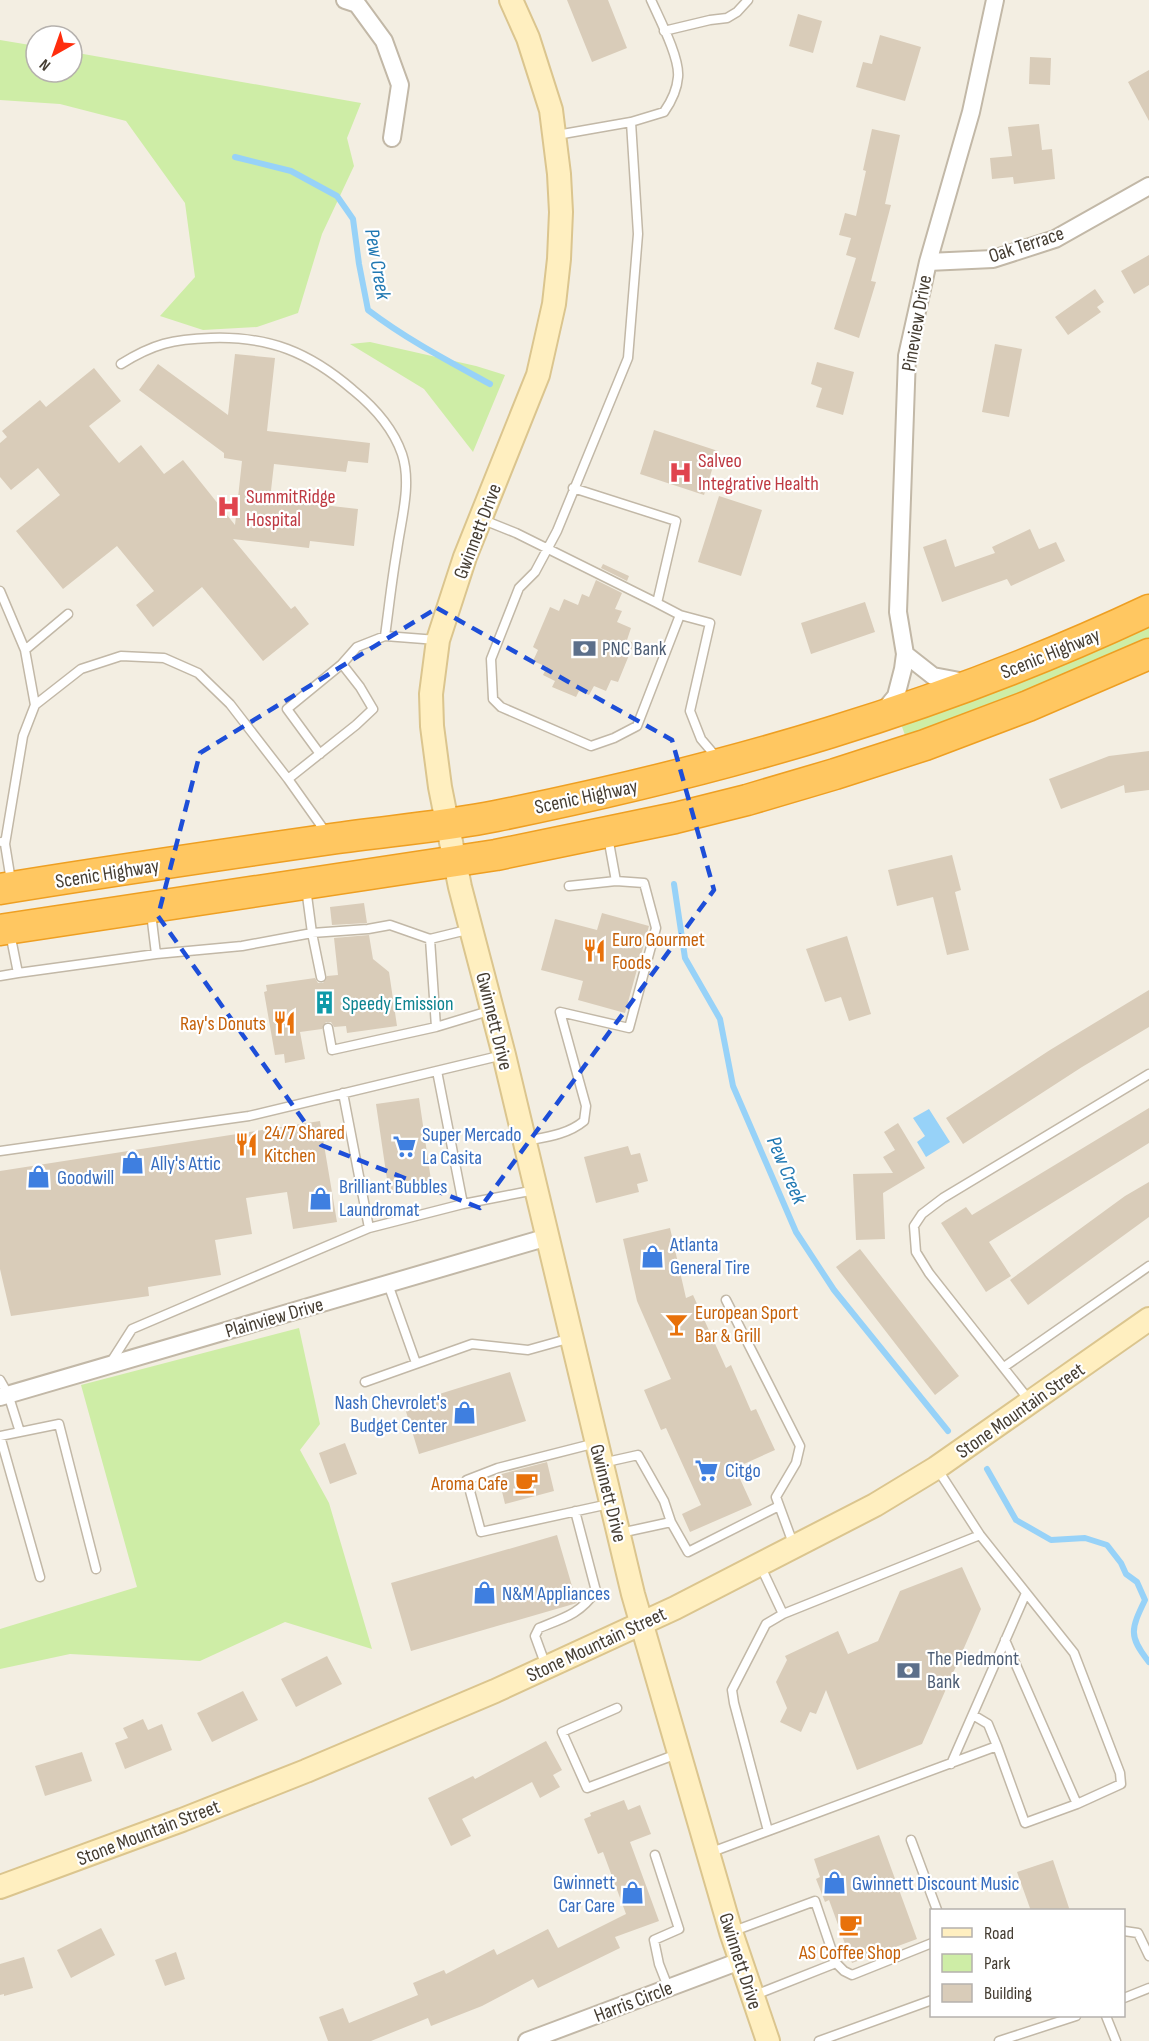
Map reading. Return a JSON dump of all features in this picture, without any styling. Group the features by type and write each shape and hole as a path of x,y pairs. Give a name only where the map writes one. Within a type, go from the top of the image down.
{"highway":[{"name":"Scenic Highway","path":"6,888 330,839 447,824 622,790 794,745 876,719 974,684 1104,631 1149,610"},
{"name":"Scenic Highway","path":"4,929 496,855 607,833 747,800 903,752 1028,706 1149,654"}],"street":[{"path":"345,0 357,4 384,41 400,85 392,138"},
{"name":"Gwinnett Drive","path":"511,0 528,38 550,110 555,135 560,174 559,259 554,304 538,375 465,557 438,640 431,694 432,726 441,796 454,861 493,1010 641,1624 731,1932 768,2041"},
{"name":"Pineview Drive","path":"905,654 898,612 907,356 928,262 971,112 995,0"},
{"name":"Oak Terrace","path":"928,262 993,259 1055,239 1149,186"},
{"path":"876,719 896,696 905,654 933,676 974,684"},
{"name":"Plainview Drive","path":"3,1390 109,1365 548,1237"},
{"name":"Stone Mountain Street","path":"0,1887 182,1820 306,1771 641,1624 864,1512 936,1468 1032,1403 1149,1319"},
{"name":"Harris Circle","path":"527,2041 740,1961"}],"lane":[{"path":"555,135 631,122 664,112 673,98 679,75 674,53 651,0"},
{"path":"664,31 727,18 737,12 748,0"},
{"path":"631,122 638,234 628,358 547,549 535,572 519,588 491,659 493,699 501,707 591,746 622,734 637,726 680,615"},
{"path":"121,364 141,351 159,344 205,338 258,340 276,344 308,359 336,375 370,403 394,437 403,456 405,471 404,507 385,636"},
{"path":"573,488 676,521 657,603"},
{"path":"480,519 547,549 680,615 710,622 690,711 701,739 722,764"},
{"path":"0,591 25,650 35,705"},
{"path":"25,650 68,614"},
{"path":"320,754 287,709 342,664 357,647 385,636 438,640"},
{"path":"6,888 2,842 23,736 35,705 81,669 121,656 164,658 198,673 230,704 288,779 330,839"},
{"path":"288,779 373,709 342,664"},
{"path":"607,833 616,881"},
{"path":"525,1141 561,1134 584,1121 586,1106 560,1012 629,1028 656,928 644,883 616,881 568,886"},
{"path":"305,883 321,977"},
{"path":"150,907 156,954"},
{"path":"0,976 156,954 242,946 312,933 390,925 430,939 472,929"},
{"path":"4,929 18,973"},
{"path":"430,939 436,1027"},
{"path":"328,1028 332,1050 436,1027 493,1010"},
{"path":"0,1151 249,1116 504,1055"},
{"path":"437,1071 463,1204"},
{"path":"1032,1403 1005,1366 929,1273 916,1252 914,1226 922,1214 943,1198 1149,1074"},
{"path":"343,1093 369,1228"},
{"path":"109,1365 132,1329 369,1228 463,1204 536,1190"},
{"path":"1005,1366 1149,1266"},
{"path":"388,1284 416,1363"},
{"path":"726,1300 800,1446 796,1463 776,1497 794,1547"},
{"path":"365,1382 472,1344 528,1350 572,1338"},
{"path":"3,1390 20,1432"},
{"path":"40,1577 0,1436 59,1424 96,1569"},
{"path":"611,1503 481,1532 467,1480 498,1468 599,1453 638,1455 664,1501 671,1522 688,1552 779,1506"},
{"path":"936,1468 980,1535 1074,1653 1120,1773 1121,1784 1077,1804 1025,1823 988,1724 973,1714"},
{"path":"546,1667 535,1636 539,1628 576,1613 586,1605 596,1591 575,1511"},
{"path":"619,1533 671,1522"},
{"path":"768,1831 732,1689 766,1624 783,1614 980,1535"},
{"path":"760,1564 783,1614"},
{"path":"951,1764 1026,1593"},
{"path":"1005,1640 1077,1804"},
{"path":"617,1708 562,1732 586,1788 679,1753"},
{"path":"708,1853 997,1746"},
{"path":"911,1840 936,1909"},
{"path":"655,1855 679,1929 654,1940 658,1965 668,1988"},
{"path":"731,1932 815,1901 836,1962 844,1971 852,1975 930,1944"},
{"path":"1125,1931 1138,1933 1149,1956"},
{"path":"752,1997 836,1962"},
{"path":"1125,1998 1149,1988"},
{"path":"819,2041 930,2001"},
{"path":"999,2041 1073,2017"},
{"path":"1106,2017 1116,2041"}],"highlighted area":[{"path":"437,608 672,740 714,890 480,1208 321,1145 158,916 200,753"}],"green space":[{"path":"0,40 24,44 24,84 84,84 84,54 361,103 347,138 354,166 322,234 298,313 257,327 203,330 160,316 195,277 185,203 126,121 60,104 0,100"},
{"path":"370,342 476,366 505,375 473,452 424,389 350,344"},
{"path":"1149,625 1149,640 1117,655 906,738 901,724"},
{"path":"299,1328 320,1424 300,1450 329,1503 372,1649 285,1622 200,1661 70,1654 0,1669 0,1629 137,1587 81,1385"}],"water":[{"path":"929,1109 950,1142 926,1157 917,1142 925,1136 913,1118"}],"building":[{"path":"567,0 608,0 627,48 592,62"},
{"path":"798,14 822,21 813,53 789,46"},
{"path":"880,35 921,47 905,101 856,87 863,62 872,64"},
{"path":"1030,57 1051,58 1050,85 1029,84"},
{"path":"1149,70 1149,121 1128,82"},
{"path":"1039,124 1042,150 1052,149 1055,179 1014,184 1013,177 992,179 990,158 1012,156 1008,127"},
{"path":"872,129 900,135 885,204 891,205 871,281 876,282 859,338 834,329 856,258 846,255 851,238 839,235 845,213 856,216"},
{"path":"1149,255 1149,285 1134,294 1121,271"},
{"path":"1095,289 1104,302 1097,307 1101,312 1068,335 1055,317"},
{"path":"995,344 1022,349 1009,417 982,412"},
{"path":"235,354 275,358 267,431 370,443 368,463 348,461 346,472 274,464 270,499 358,509 354,546 310,541 309,548 233,539 291,609 295,606 309,624 263,661 202,587 153,627 136,605 154,591 117,546 63,589 16,531 60,495 38,468 11,490 0,477 0,443 7,437 2,431 40,400 46,407 94,368 121,401 89,426 119,463 141,445 164,474 183,460 235,525 242,461 224,458 224,453 139,390 158,364 228,415"},
{"path":"817,362 854,372 843,415 816,407 822,388 811,384"},
{"path":"654,430 718,451 704,495 640,474"},
{"path":"719,496 762,510 741,576 698,562"},
{"path":"1030,529 1039,549 1056,542 1065,561 1011,586 1007,579 942,602 923,547 946,539 955,567 995,553 992,547"},
{"path":"603,564 629,576 627,581 601,568"},
{"name":"PNC Bank","path":"596,580 622,593 615,609 622,611 617,622 631,628 627,640 634,643 618,682 611,680 606,691 594,686 589,695 579,691 576,697 552,687 555,681 543,675 547,667 533,661 538,650 533,647 550,607 559,611 564,599 578,605 582,594 589,597"},
{"path":"865,602 875,632 811,654 801,623"},
{"path":"1149,751 1149,790 1125,793 1124,785 1061,809 1049,779 1109,756"},
{"path":"952,855 961,890 955,892 969,950 947,955 933,897 897,906 888,870"},
{"path":"364,903 367,923 332,925 330,907"},
{"name":"Euro Gourmet Foods","path":"602,913 649,926 625,1013 578,1000 583,981 541,970 555,919 597,930"},
{"path":"369,935 373,959 389,972 397,1026 347,1033 346,1026 334,1027 331,1022 326,1022 322,1029 300,1032 305,1059 285,1063 284,1054 275,1055 264,992 267,991 266,985 315,978 318,983 323,983 327,976 338,975 334,938"},
{"path":"847,936 871,1014 849,1021 841,997 825,1002 806,949"},
{"path":"1149,990 1149,1027 1082,1067 963,1144 946,1118 1050,1050"},
{"name":"Super Mercado La Casita","path":"419,1098 432,1187 389,1193 376,1104"},
{"path":"1149,1108 1149,1143 989,1242 1011,1276 986,1292 941,1223 966,1207 972,1215"},
{"path":"320,1121 337,1222 293,1229 287,1192 246,1198 252,1234 215,1240 221,1275 148,1287 149,1296 11,1316 0,1269 0,1171"},
{"path":"898,1123 925,1168 883,1193 885,1239 856,1240 853,1174 893,1173 883,1157 895,1150 884,1132"},
{"path":"628,1146 631,1155 640,1153 648,1181 637,1184 639,1192 596,1203 584,1157"},
{"path":"1149,1182 1149,1217 1028,1305 1010,1280 1125,1196"},
{"path":"670,1228 686,1298 693,1295 726,1368 731,1365 751,1411 756,1409 775,1450 735,1468 752,1505 690,1532 682,1514 701,1505 666,1428 661,1430 644,1390 671,1379 637,1301 623,1239"},
{"path":"860,1249 959,1376 935,1395 836,1267"},
{"name":"Nash Chevrolet's Budget Center","path":"510,1372 526,1421 419,1454 404,1405"},
{"path":"345,1443 357,1474 330,1484 319,1453"},
{"name":"Aroma Cafe","path":"547,1462 554,1491 505,1504 498,1475"},
{"name":"N&M Appliances","path":"557,1535 577,1603 411,1651 391,1583"},
{"name":"The Piedmont Bank","path":"962,1567 981,1609 922,1744 857,1770 826,1690 816,1714 810,1712 801,1732 780,1722 787,1708 776,1682 787,1660 785,1656 838,1631 848,1654 878,1641 900,1591"},
{"path":"327,1656 342,1684 296,1707 281,1679"},
{"path":"243,1691 258,1720 212,1742 197,1713"},
{"path":"143,1719 148,1730 162,1724 172,1750 125,1769 115,1743 128,1738 123,1728"},
{"path":"546,1741 562,1770 553,1775 560,1787 540,1798 532,1782 462,1819 471,1836 451,1846 428,1798 473,1776 475,1779"},
{"path":"82,1752 92,1781 45,1796 35,1766"},
{"path":"624,1800 628,1810 640,1805 651,1834 630,1842 659,1921 615,1937 620,1948 538,1988 533,1979 482,2006 431,2026 428,2018 371,2041 328,2041 319,2017 343,2008 349,2023 418,1995 413,1983 444,1970 446,1974 494,1949 497,1955 548,1929 558,1948 626,1914 603,1852 598,1854 584,1819 591,1816 590,1813"},
{"path":"879,1835 917,1939 852,1963 829,1900 825,1902 816,1879 820,1877 814,1859"},
{"path":"1053,1860 1069,1909 1030,1909 1017,1872"},
{"path":"101,1928 115,1955 71,1978 57,1950"},
{"path":"176,1952 185,1979 165,1986 155,1960"},
{"path":"24,1957 33,1988 4,1996 4,1994 0,1995 0,1964"}],"waterway":[{"name":"Pew Creek","path":"235,157 291,171 337,196 353,219 368,310 412,340 490,384"},
{"name":"Pew Creek","path":"674,884 685,958 720,1019 733,1086 796,1232 834,1290 948,1431"},
{"name":"Pew Creek","path":"987,1469 1016,1520 1051,1540 1085,1538 1107,1545 1121,1563 1126,1574 1137,1582 1145,1600 1134,1632 1135,1639 1149,1662"}],"place":[{"name":"Salveo Integrative Health","path":"680,472"},
{"name":"SummitRidge Hospital","path":"228,507"},
{"name":"PNC Bank","path":"584,648"},
{"name":"Euro Gourmet Foods","path":"594,950"},
{"name":"Speedy Emission","path":"324,1003"},
{"name":"Ray's Donuts","path":"284,1023"},
{"name":"24/7 Shared Kitchen","path":"246,1144"},
{"name":"Super Mercado La Casita","path":"404,1146"},
{"name":"Ally's Attic","path":"133,1163"},
{"name":"Goodwill","path":"39,1177"},
{"name":"Brilliant Bubbles Laundromat","path":"321,1198"},
{"name":"Atlanta General Tire","path":"652,1256"},
{"name":"European Sport Bar & Grill","path":"677,1324"},
{"name":"Nash Chevrolet's Budget Center","path":"465,1413"},
{"name":"Citgo","path":"707,1470"},
{"name":"Aroma Cafe","path":"526,1483"},
{"name":"N&M Appliances","path":"484,1593"},
{"name":"The Piedmont Bank","path":"909,1670"},
{"name":"Gwinnett Discount Music","path":"834,1883"},
{"name":"Gwinnett Car Care","path":"633,1893"},
{"name":"AS Coffee Shop","path":"850,1924"}]}
